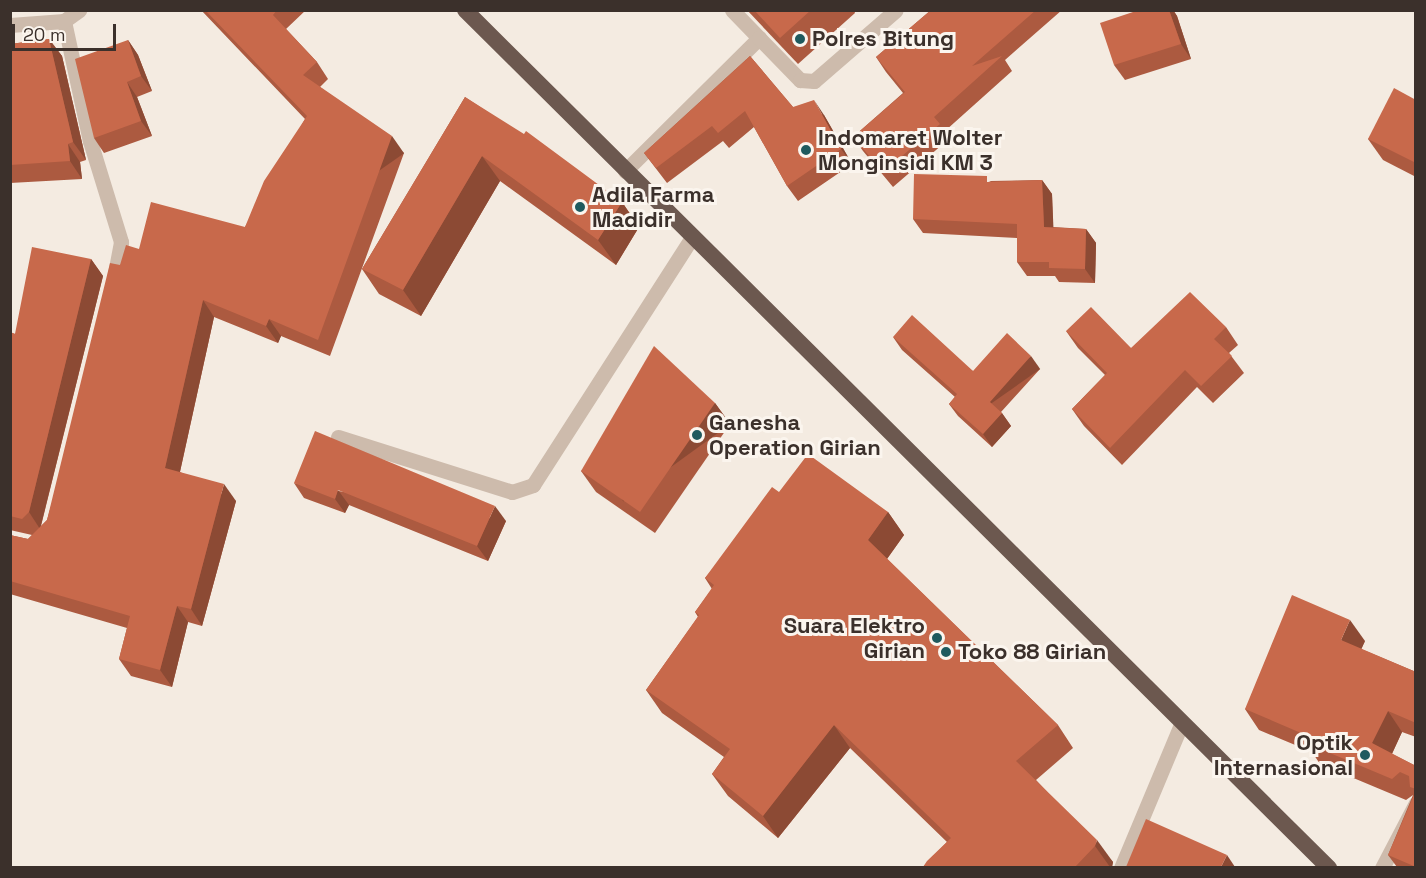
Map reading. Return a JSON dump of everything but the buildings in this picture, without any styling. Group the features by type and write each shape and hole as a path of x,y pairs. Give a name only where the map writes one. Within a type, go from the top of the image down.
{"highway":[{"path":"465,10 1329,867"}],"street":[{"path":"10,25 64,21 79,10"},
{"path":"732,10 800,80 814,81 896,10"},
{"path":"64,21 90,141 122,242 108,305"},
{"path":"625,171 759,38"},
{"path":"338,437 512,492 533,485 692,237"},
{"path":"1121,867 1182,722"},
{"path":"1383,867 1416,803"}],"place":[{"name":"Polres Bitung","path":"800,39"},
{"name":"Indomaret Wolter Monginsidi KM 3","path":"806,150"},
{"name":"Adila Farma Madidir","path":"580,207"},
{"name":"Ganesha Operation Girian","path":"697,435"},
{"name":"Suara Elektro Girian","path":"937,638"},
{"name":"Toko 88 Girian","path":"946,652"},
{"name":"Optik Internasional","path":"1365,755"}]}
